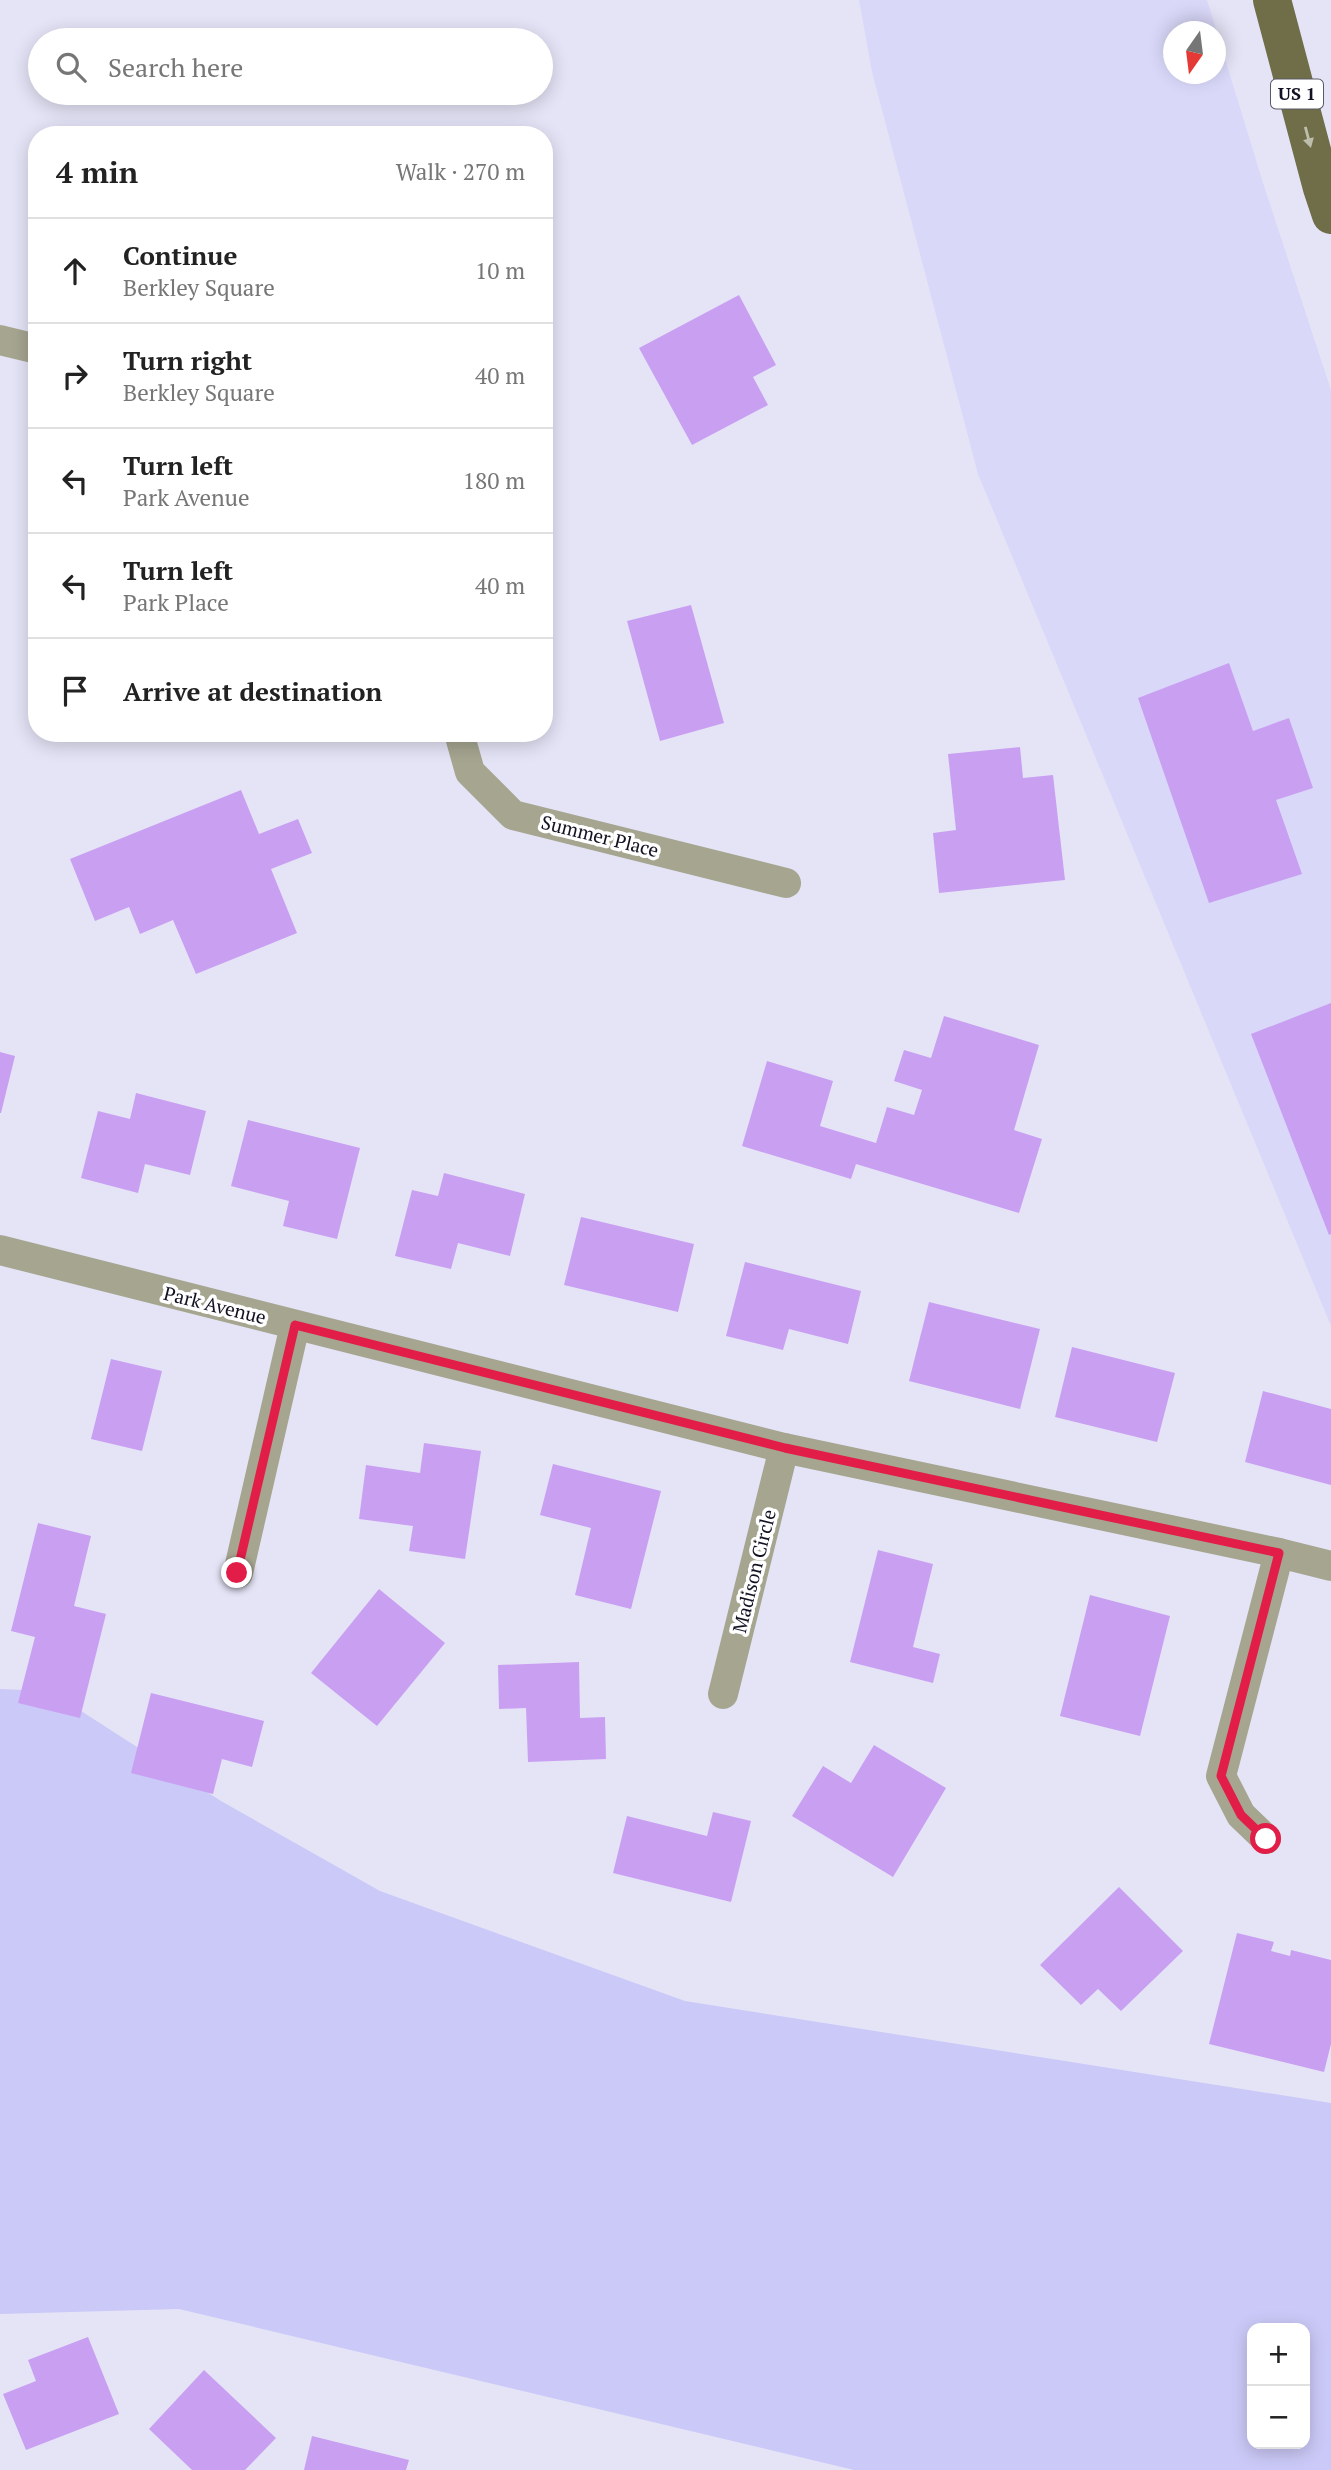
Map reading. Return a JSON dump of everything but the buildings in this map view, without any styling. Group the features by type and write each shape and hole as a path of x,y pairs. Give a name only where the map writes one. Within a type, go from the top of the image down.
{"main road":[{"name":"US 1","path":"1272,0 1331,215"}],"street":[{"path":"0,340 28,347"},
{"name":"Summer Place","path":"462,742 470,772 513,815 786,883"},
{"name":"Park Avenue","path":"0,1250 785,1448 1331,1566"},
{"path":"237,1573 295,1325"},
{"name":"Madison Circle","path":"723,1694 785,1448"},
{"path":"1266,1839 1241,1815 1221,1776 1279,1553"}],"shaded area":[{"path":"859,0 1207,0 1213,21 1163,21 1163,84 1226,84 1226,62 1331,390 1331,1326 978,474 872,72"},
{"path":"0,1689 50,1691 221,1801 380,1891 685,2001 1331,2103 1331,2470 854,2470 179,2309 0,2314"}],"route":[{"path":"237,1573 295,1325 785,1448 1279,1553 1221,1776 1241,1815 1266,1839"}]}
